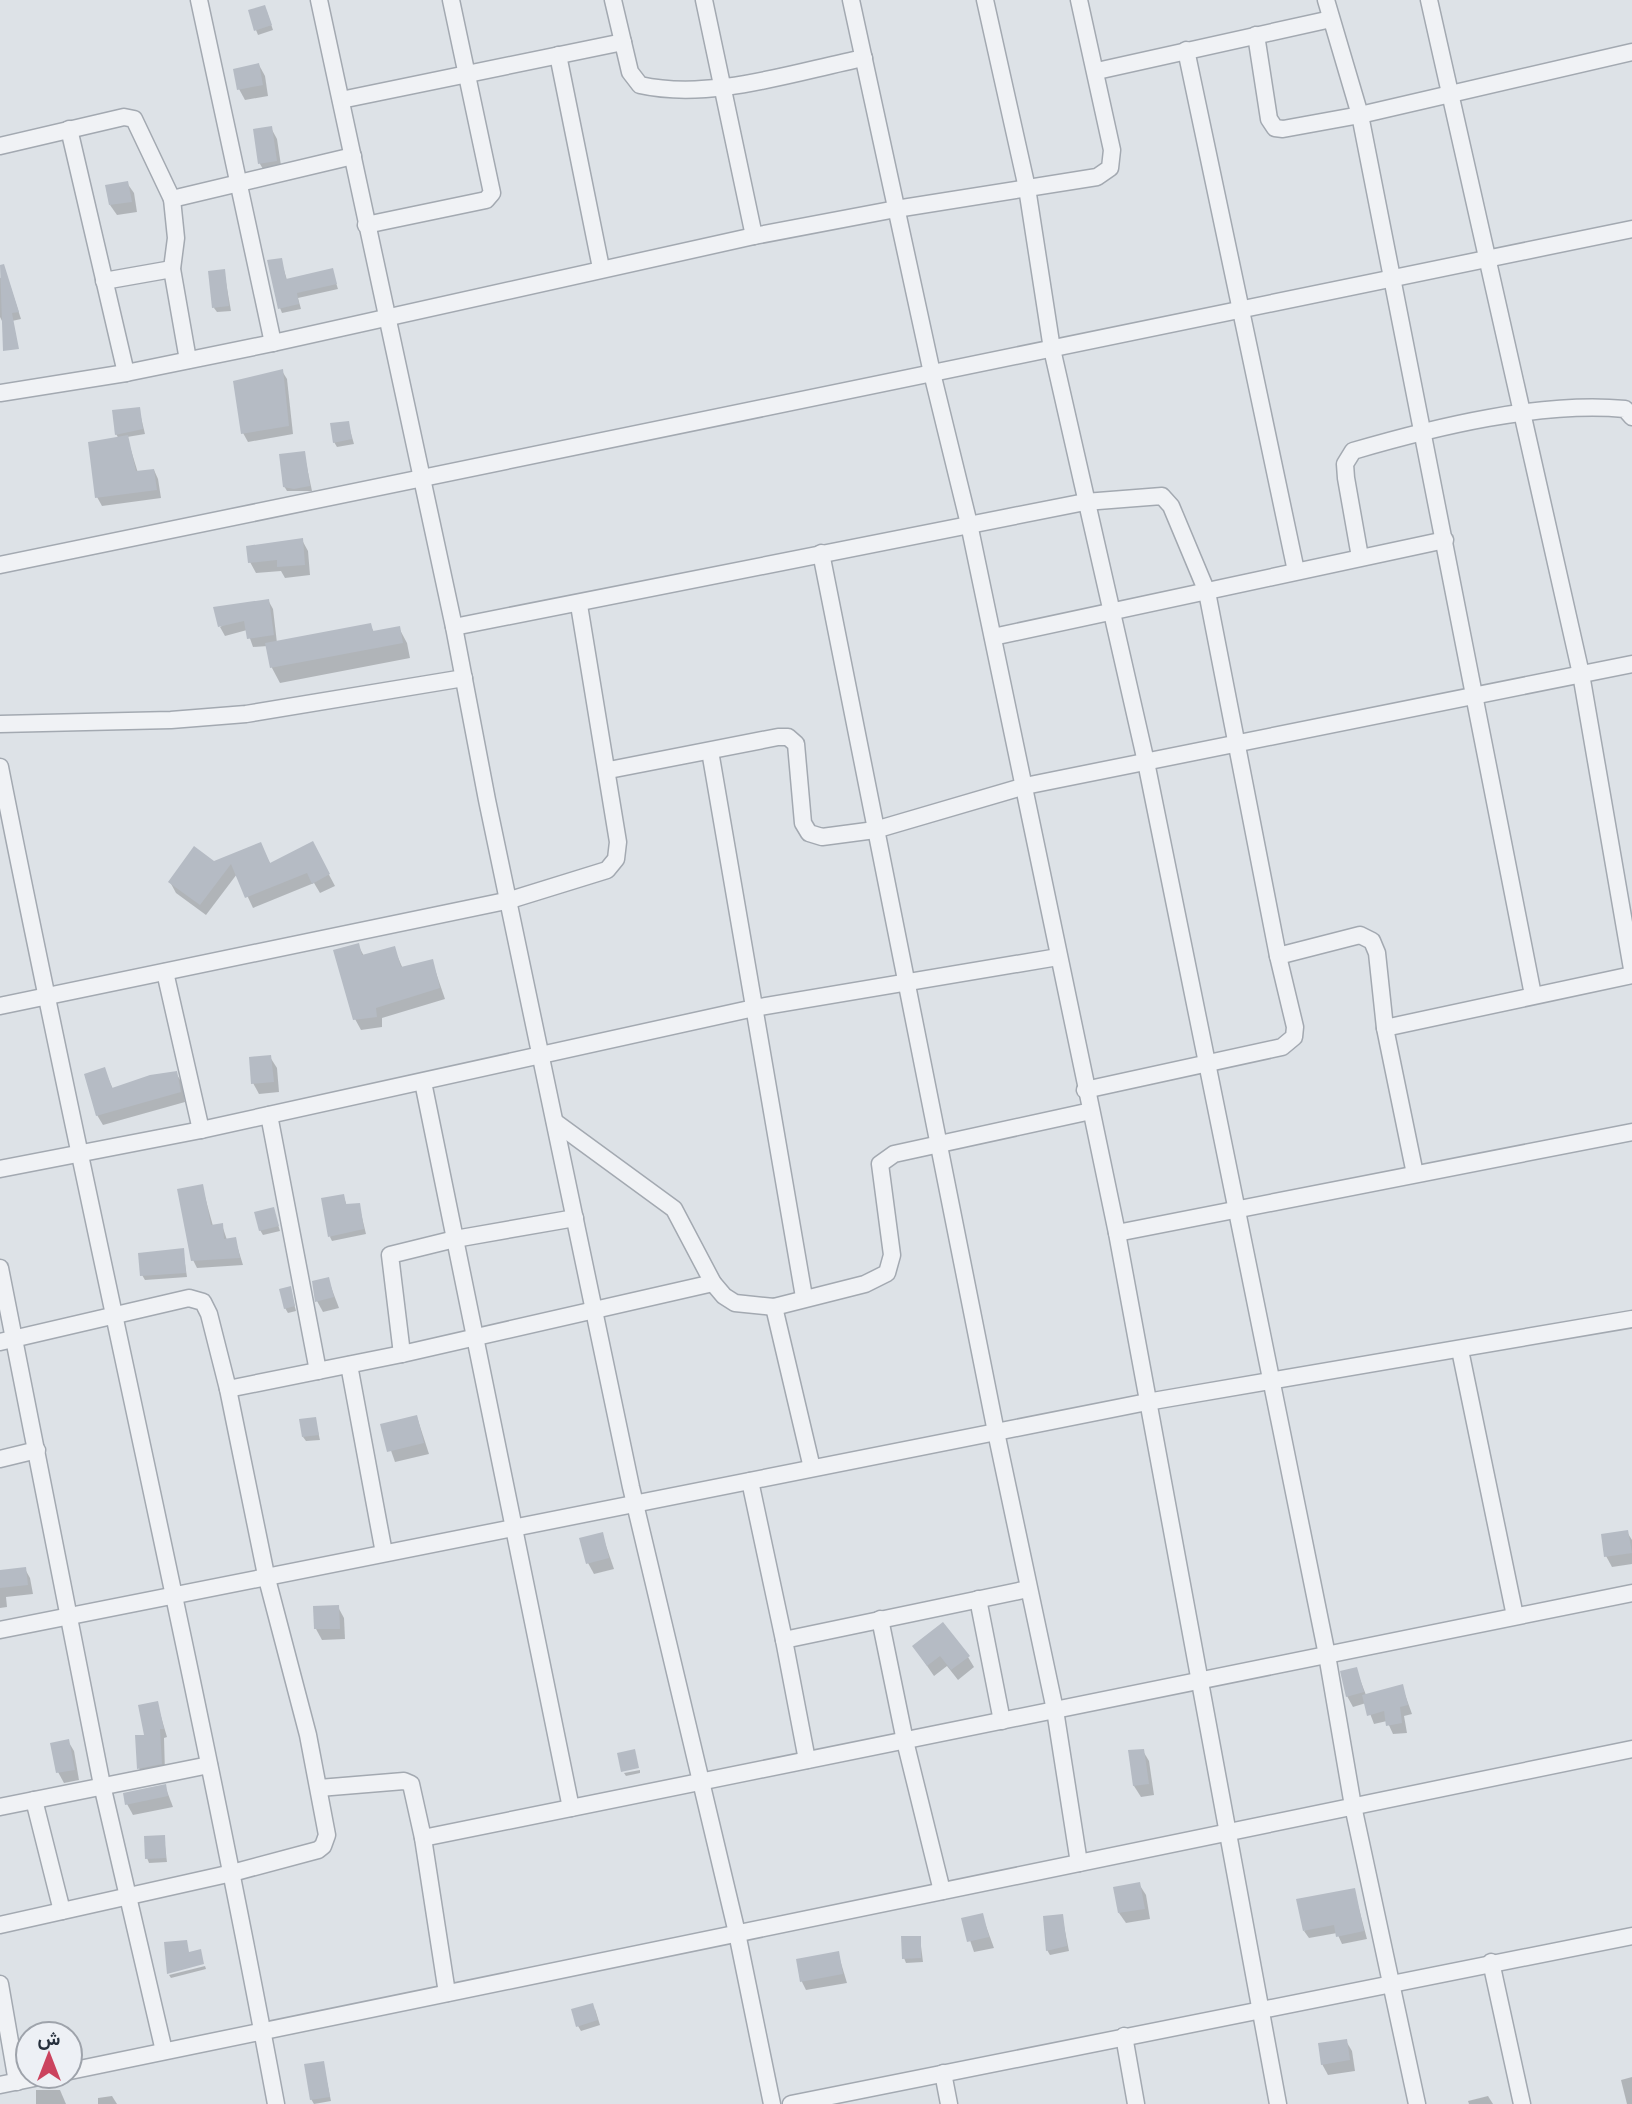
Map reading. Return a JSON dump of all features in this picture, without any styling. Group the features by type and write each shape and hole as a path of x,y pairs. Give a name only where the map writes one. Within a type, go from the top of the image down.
{"street":[{"path":"199,0 273,343"},
{"path":"318,0 454,627 540,1055 635,1503 737,1933 772,2104"},
{"path":"366,225 486,200 492,193 451,0"},
{"path":"613,0 631,72 640,85 658,89 722,87 864,58"},
{"path":"704,0 754,236"},
{"path":"852,0 932,373 969,524 1025,786 1085,1090 1117,1233 1278,2104"},
{"path":"985,0 1027,188 1052,349 1146,762 1235,1211 1328,1655 1353,1806 1417,2104"},
{"path":"1,388 126,373 754,236 896,209 1097,177 1110,169 1112,150 1097,71 1079,0"},
{"path":"1326,0 1360,115 1532,995"},
{"path":"1429,0 1581,674 1632,969"},
{"path":"1097,71 1331,19"},
{"path":"1256,35 1269,119 1275,128 1360,115 1632,52"},
{"path":"341,100 622,41"},
{"path":"1186,50 1296,571"},
{"path":"558,55 601,268"},
{"path":"0,146 124,117 134,119 141,127 172,199 176,238 172,269 188,360"},
{"path":"69,129 126,373"},
{"path":"172,199 353,156"},
{"path":"0,565 1632,229"},
{"path":"104,281 172,269"},
{"path":"1360,557 1345,464 1353,451 1423,430 1524,414 1606,407 1625,409 1632,417"},
{"path":"454,627 579,605 821,553 1085,502 1162,496 1171,506 1207,592 1278,956 1295,1027 1294,1037 1282,1047 1085,1090"},
{"path":"993,637 1445,540"},
{"path":"821,553 996,1432 1055,1710 1079,1863"},
{"path":"0,1006 510,900 607,870 616,859 618,842 609,770 579,605"},
{"path":"609,770 789,737 796,744 803,823 809,832 822,837 875,830 1025,786 1632,664"},
{"path":"0,724 171,720 246,714 464,678"},
{"path":"710,751 804,1297"},
{"path":"0,767 113,1317 232,1873 276,2104"},
{"path":"1278,956 1360,935 1371,941 1377,953 1385,1028 1415,1174"},
{"path":"0,1170 423,1082 754,1008 1058,957"},
{"path":"165,972 201,1129"},
{"path":"1385,1028 1632,975"},
{"path":"423,1082 571,1808"},
{"path":"555,1122 674,1209 713,1283 724,1296 735,1303 774,1307 804,1297 865,1284 887,1273 891,1255 880,1164 894,1154 1091,1111"},
{"path":"269,1115 318,1371"},
{"path":"1117,1233 1632,1132"},
{"path":"402,1354 390,1255 455,1239 575,1218"},
{"path":"0,1268 7,1341 37,1450 102,1785 164,2051"},
{"path":"228,1389 402,1354 713,1283"},
{"path":"0,1925 232,1873 323,1846 327,1835 309,1735 266,1575 228,1389 209,1314 203,1302 189,1297 7,1341"},
{"path":"774,1307 812,1468"},
{"path":"0,1630 1147,1402 1632,1319"},
{"path":"1460,1349 1515,1616"},
{"path":"349,1365 384,1553"},
{"path":"0,1459 37,1450"},
{"path":"750,1480 807,1760"},
{"path":"783,1640 1028,1589"},
{"path":"423,1838 1632,1593"},
{"path":"978,1599 1003,1721"},
{"path":"880,1619 905,1741 942,1891"},
{"path":"84,2068 1632,1749"},
{"path":"0,1807 209,1765"},
{"path":"319,1788 404,1781 411,1784 423,1838 447,1993"},
{"path":"34,1800 62,1911"},
{"path":"791,2104 1260,2008 1632,1936"},
{"path":"1491,1962 1522,2104"},
{"path":"0,1984 14,2065"},
{"path":"1124,2036 1136,2104"},
{"path":"943,2073 949,2104"}],"building":[{"path":"265,5 272,25 254,31 248,10"},
{"path":"259,63 263,85 237,90 233,69"},
{"path":"272,126 277,161 258,164 253,129"},
{"path":"128,181 132,202 109,205 105,185"},
{"path":"282,258 286,279 333,268 337,284 297,293 299,304 278,309 267,260"},
{"path":"4,264 19,312 12,313 19,349 3,351 0,265"},
{"path":"225,269 229,306 212,308 208,271"},
{"path":"283,369 289,426 241,434 233,381"},
{"path":"140,407 143,429 115,435 112,410"},
{"path":"349,421 352,439 333,443 330,423"},
{"path":"128,435 136,471 154,469 157,490 95,498 88,442"},
{"path":"305,451 310,486 294,489 283,487 279,454"},
{"path":"303,538 305,565 277,567 277,560 248,563 246,546"},
{"path":"269,599 274,635 247,639 244,621 218,627 213,607"},
{"path":"371,623 373,631 400,626 403,643 270,668 265,643"},
{"path":"313,841 330,874 312,884 307,873 245,898 231,864 200,905 168,882 194,846 214,861 261,842 270,863"},
{"path":"359,943 362,955 395,946 401,967 433,959 440,988 376,1008 377,1017 353,1020 333,950"},
{"path":"271,1055 274,1082 251,1084 249,1057"},
{"path":"105,1067 112,1088 150,1075 177,1071 181,1092 96,1116 84,1074"},
{"path":"203,1184 211,1225 223,1223 224,1239 236,1237 240,1258 191,1261 177,1189"},
{"path":"344,1194 346,1204 360,1203 364,1229 328,1237 321,1198"},
{"path":"274,1207 279,1226 259,1231 254,1212"},
{"path":"184,1248 186,1273 140,1276 138,1253"},
{"path":"329,1277 334,1297 315,1302 312,1281"},
{"path":"291,1286 295,1306 284,1309 279,1289"},
{"path":"417,1415 424,1443 387,1452 380,1424"},
{"path":"316,1417 319,1435 302,1437 299,1419"},
{"path":"1628,1530 1632,1553 1604,1557 1601,1534"},
{"path":"603,1532 609,1558 586,1564 579,1538"},
{"path":"26,1567 28,1585 0,1588 0,1570"},
{"path":"339,1605 340,1629 314,1629 313,1606"},
{"path":"943,1622 970,1656 951,1670 940,1656 927,1666 912,1646"},
{"path":"1357,1667 1364,1692 1346,1697 1340,1671"},
{"path":"1403,1684 1408,1705 1400,1707 1402,1723 1386,1726 1384,1711 1367,1716 1362,1695"},
{"path":"158,1701 164,1729 160,1729 162,1764 137,1769 135,1735 144,1735 138,1705"},
{"path":"69,1739 75,1770 56,1773 50,1743"},
{"path":"635,1749 639,1768 621,1772 617,1753"},
{"path":"1144,1749 1149,1784 1133,1786 1128,1750"},
{"path":"166,1784 168,1796 125,1805 123,1793"},
{"path":"165,1835 166,1858 145,1859 144,1836"},
{"path":"1140,1882 1145,1909 1118,1913 1113,1887"},
{"path":"1355,1888 1364,1931 1336,1937 1334,1925 1303,1931 1296,1899"},
{"path":"983,1913 989,1937 967,1942 961,1918"},
{"path":"1063,1914 1067,1946 1046,1951 1043,1916"},
{"path":"901,1936 921,1936 921,1958 902,1959"},
{"path":"187,1940 189,1952 201,1949 204,1964 167,1974 164,1942"},
{"path":"839,1951 843,1974 800,1982 796,1959"},
{"path":"593,2003 598,2020 576,2027 571,2009"},
{"path":"1347,2039 1350,2060 1321,2065 1318,2043"},
{"path":"324,2061 330,2097 310,2100 304,2064"}]}
